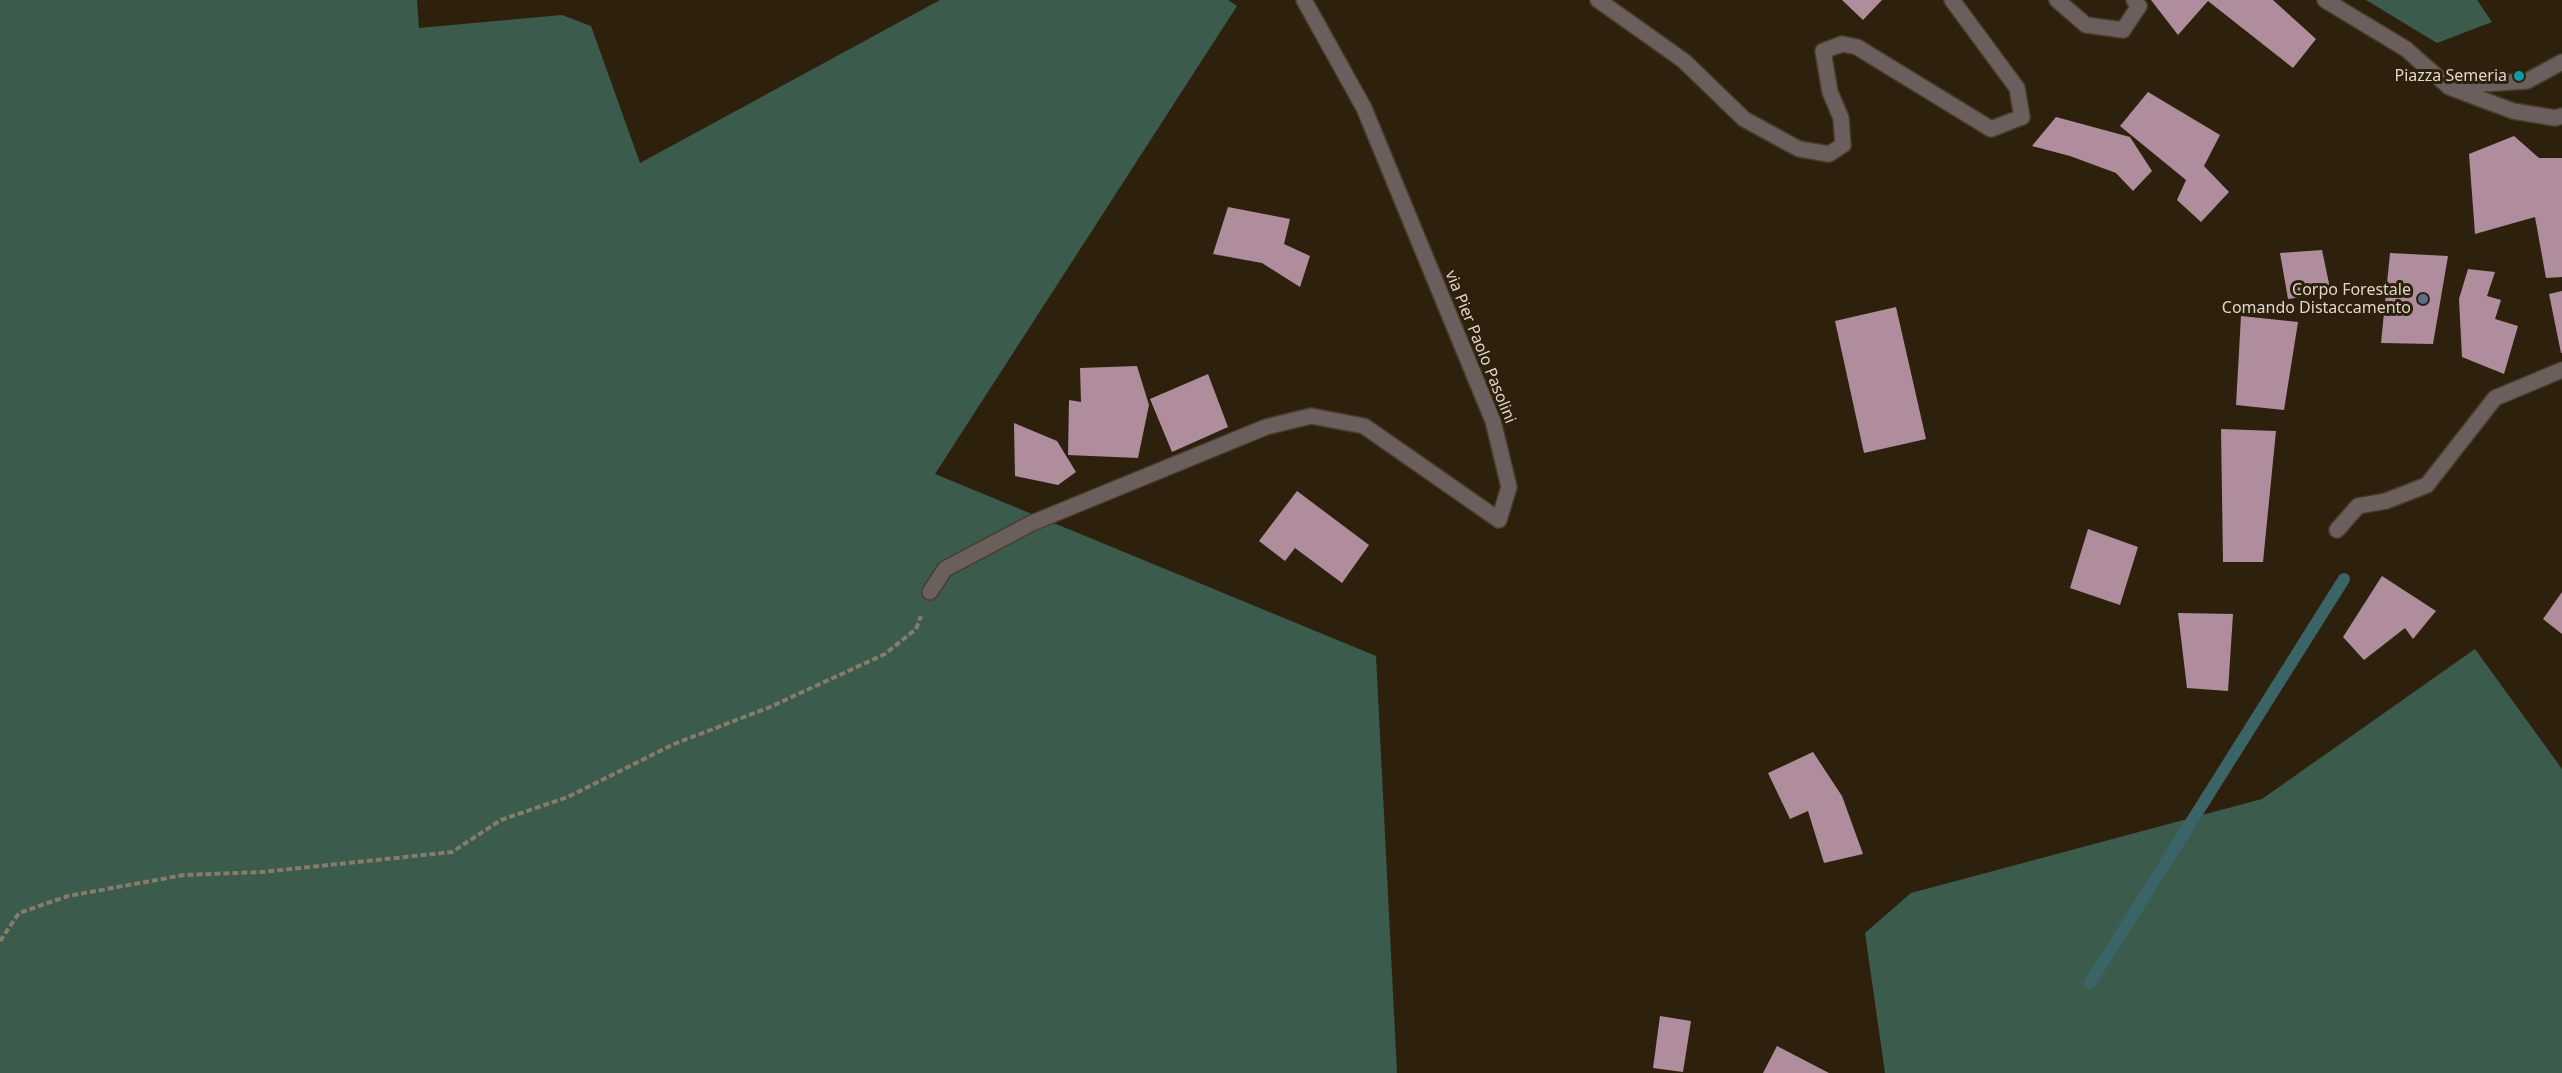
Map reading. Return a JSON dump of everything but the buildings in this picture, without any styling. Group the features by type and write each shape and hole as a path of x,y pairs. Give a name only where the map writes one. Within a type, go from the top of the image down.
{"street":[{"name":"via Pier Paolo Pasolini","path":"930,592 945,569 1032,523 1266,427 1311,416 1364,426 1499,520 1509,487 1493,421 1364,108 1305,0"},
{"path":"1598,0 1684,61 1744,118 1798,149 1829,154 1843,145 1841,118 1830,92 1823,51 1842,44 1857,47 1991,129 2022,117 2017,88 1952,0"},
{"path":"2057,0 2086,25 2123,30 2139,6 2134,0"},
{"path":"2325,0 2406,49 2449,87 2513,111 2555,118 2562,116"},
{"path":"2449,87 2527,81 2562,62"},
{"path":"2337,530 2358,506 2386,501 2427,485 2496,398 2562,370"}],"path":[{"path":"0,941 20,913 68,896 184,875 262,872 452,852 501,820 568,797 674,744 770,707 885,654 916,629 930,592"}],"green space":[{"path":"0,0 417,0 419,28 562,15 591,26 640,163 940,0 1228,0 1237,6 935,474 1376,656 1397,1073 0,1073"},
{"path":"2366,0 2477,0 2492,22 2437,43"},
{"path":"2475,649 2562,769 2562,1073 1885,1073 1865,933 1911,893 2262,799"}],"waterway":[{"path":"2090,983 2344,579"}],"place":[{"name":"Piazza Semeria","path":"2519,76"},
{"name":"Corpo Forestale Comando Distaccamento","path":"2423,299"}]}
